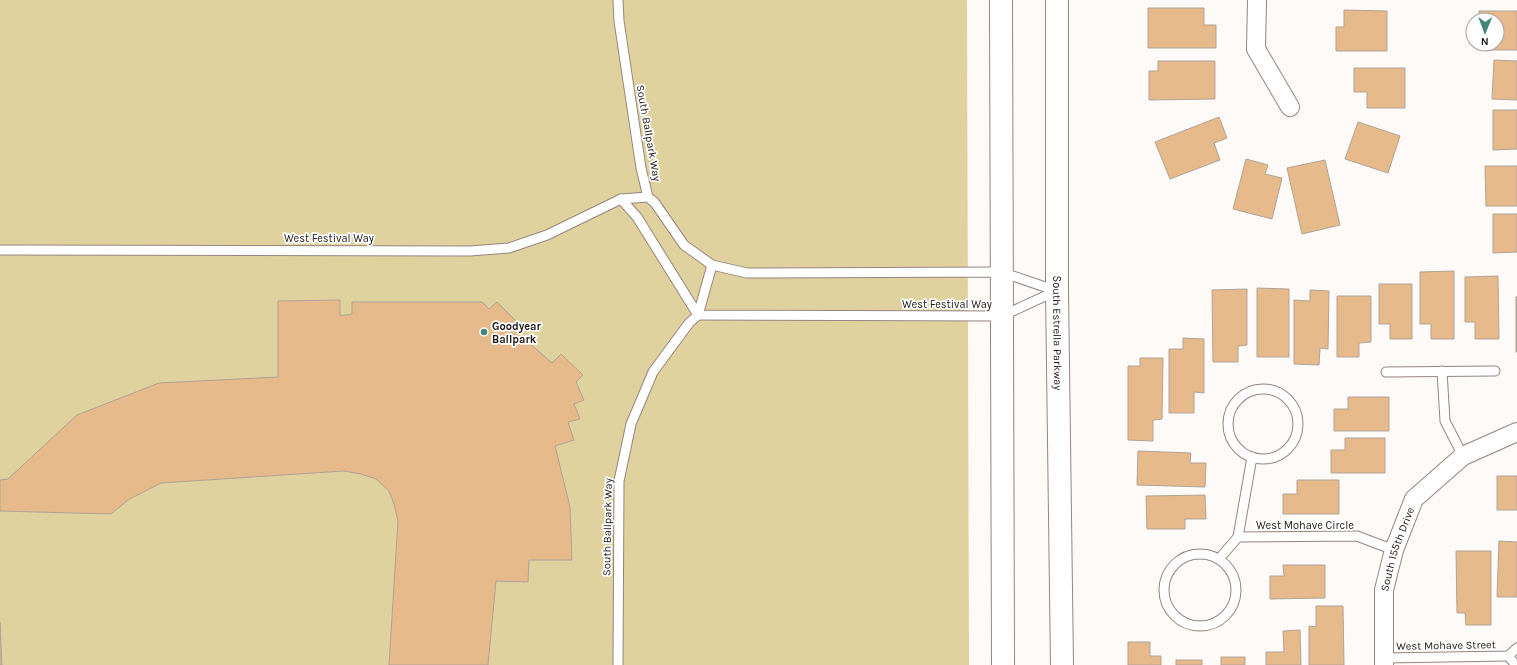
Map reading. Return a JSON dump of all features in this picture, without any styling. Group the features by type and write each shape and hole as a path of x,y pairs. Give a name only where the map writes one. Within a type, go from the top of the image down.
{"main road":[{"path":"1001,0 1002,665"},
{"name":"South Estrella Parkway","path":"1057,0 1057,291 1062,665"}],"street":[{"path":"1257,0 1256,49 1290,107"},
{"name":"South 155th Drive","path":"1384,662 1384,590 1394,550 1414,499 1463,456 1517,432"}],"lane":[{"name":"South Ballpark Way","path":"618,0 618,21 641,168 648,197 656,203 684,244 712,265 698,315 689,323 653,372 631,424 619,481 618,665"},
{"name":"West Festival Way","path":"0,250 470,251 509,248 547,235 621,199 648,197"},
{"path":"621,199 637,217 698,315"},
{"path":"712,265 747,274 1001,272 1057,291"},
{"name":"West Festival Way","path":"698,315 1002,316 1057,291"},
{"path":"1386,372 1495,370"},
{"path":"1442,371 1445,421 1463,456"},
{"path":"1267,390 1278,392 1287,398 1294,408 1298,420 1298,431 1293,442 1286,451 1275,457 1264,459 1252,458 1242,452 1234,444 1229,428 1231,412 1236,402 1250,393 1267,390"},
{"name":"West Mohave Circle","path":"1252,458 1238,537 1357,536 1394,550"},
{"path":"1219,559 1238,537"},
{"path":"1195,554 1208,554 1219,559 1228,567 1235,583 1234,600 1230,611 1221,619 1210,625 1199,626 1187,624 1176,618 1166,603 1163,586 1167,574 1174,564 1183,557 1195,554"},
{"name":"West Mohave Street","path":"1384,662 1508,656 1517,648"},
{"name":"West Mohave Street","path":"1508,656 1516,665"}],"shaded area":[{"name":"Goodyear Ballpark","path":"0,0 967,0 969,665 0,665"}],"building":[{"path":"1148,8 1204,8 1204,25 1216,25 1216,48 1148,48"},
{"path":"1344,10 1387,11 1387,51 1336,51 1336,27 1344,27"},
{"path":"1517,11 1517,50 1505,50 1505,12 1479,12"},
{"path":"1494,60 1517,61 1517,100 1492,99"},
{"path":"1158,61 1215,61 1215,99 1149,100 1149,71 1158,71"},
{"path":"1354,68 1405,68 1405,108 1367,108 1367,92 1354,92"},
{"path":"1493,110 1517,110 1517,149 1493,150"},
{"path":"1219,117 1227,138 1214,143 1220,160 1170,179 1155,142"},
{"path":"1358,122 1400,136 1388,173 1345,159"},
{"path":"1246,159 1268,165 1265,174 1282,178 1272,219 1233,209"},
{"path":"1325,160 1340,225 1302,234 1287,168"},
{"path":"1485,166 1517,166 1517,206 1486,206"},
{"path":"1493,214 1517,214 1517,252 1493,253"},
{"path":"1454,271 1454,339 1431,339 1431,324 1420,324 1420,272"},
{"path":"1498,276 1499,339 1475,339 1475,322 1465,322 1465,277"},
{"path":"1379,284 1412,284 1412,339 1390,339 1390,324 1379,324"},
{"path":"1257,288 1289,289 1289,357 1257,357"},
{"path":"1247,289 1247,345 1238,346 1238,362 1213,362 1212,290"},
{"path":"1310,290 1329,291 1328,349 1320,348 1319,365 1294,364 1294,300 1310,301"},
{"path":"1337,296 1371,296 1371,342 1359,343 1359,357 1337,357"},
{"path":"1517,297 1517,352 1516,352"},
{"name":"Goodyear Ballpark","path":"340,300 340,316 352,314 352,302 482,302 489,309 497,302 523,328 519,334 552,363 561,354 583,375 576,382 584,400 574,404 580,419 568,422 574,440 555,446 570,507 572,560 529,560 528,582 496,581 488,665 389,665 398,521 389,491 376,479 361,474 344,471 161,483 128,500 111,514 0,511 0,480 8,479 77,415 159,383 278,377 278,301"},
{"path":"1183,338 1204,339 1204,393 1194,392 1194,413 1169,413 1169,349 1183,349"},
{"path":"1140,358 1163,358 1162,419 1153,420 1153,441 1128,440 1128,366 1140,366"},
{"path":"1348,397 1389,397 1389,431 1334,431 1334,409 1348,409"},
{"path":"1345,438 1385,438 1385,473 1331,473 1331,450 1345,450"},
{"path":"1138,451 1191,453 1190,463 1206,463 1205,487 1137,485"},
{"path":"1497,476 1517,476 1517,510 1497,510"},
{"path":"1297,480 1339,480 1339,514 1283,514 1283,494 1297,494"},
{"path":"1205,495 1206,519 1185,519 1185,529 1147,529 1146,496"},
{"path":"1499,541 1517,542 1517,597 1497,597"},
{"path":"1456,551 1491,551 1491,625 1466,625 1465,613 1457,613"},
{"path":"1283,565 1325,565 1325,598 1270,599 1270,576 1284,576"},
{"path":"1316,606 1343,606 1344,665 1309,665 1309,626 1316,627"},
{"path":"0,622 2,665 0,665"},
{"path":"1300,630 1301,665 1266,665 1266,652 1284,652 1283,631"},
{"path":"1128,642 1150,642 1150,656 1161,656 1161,665 1128,665"},
{"path":"1221,657 1245,657 1245,665 1221,665"},
{"path":"1176,660 1202,660 1202,665 1176,665"}],"place":[{"name":"Goodyear Ballpark","path":"484,332"}]}
